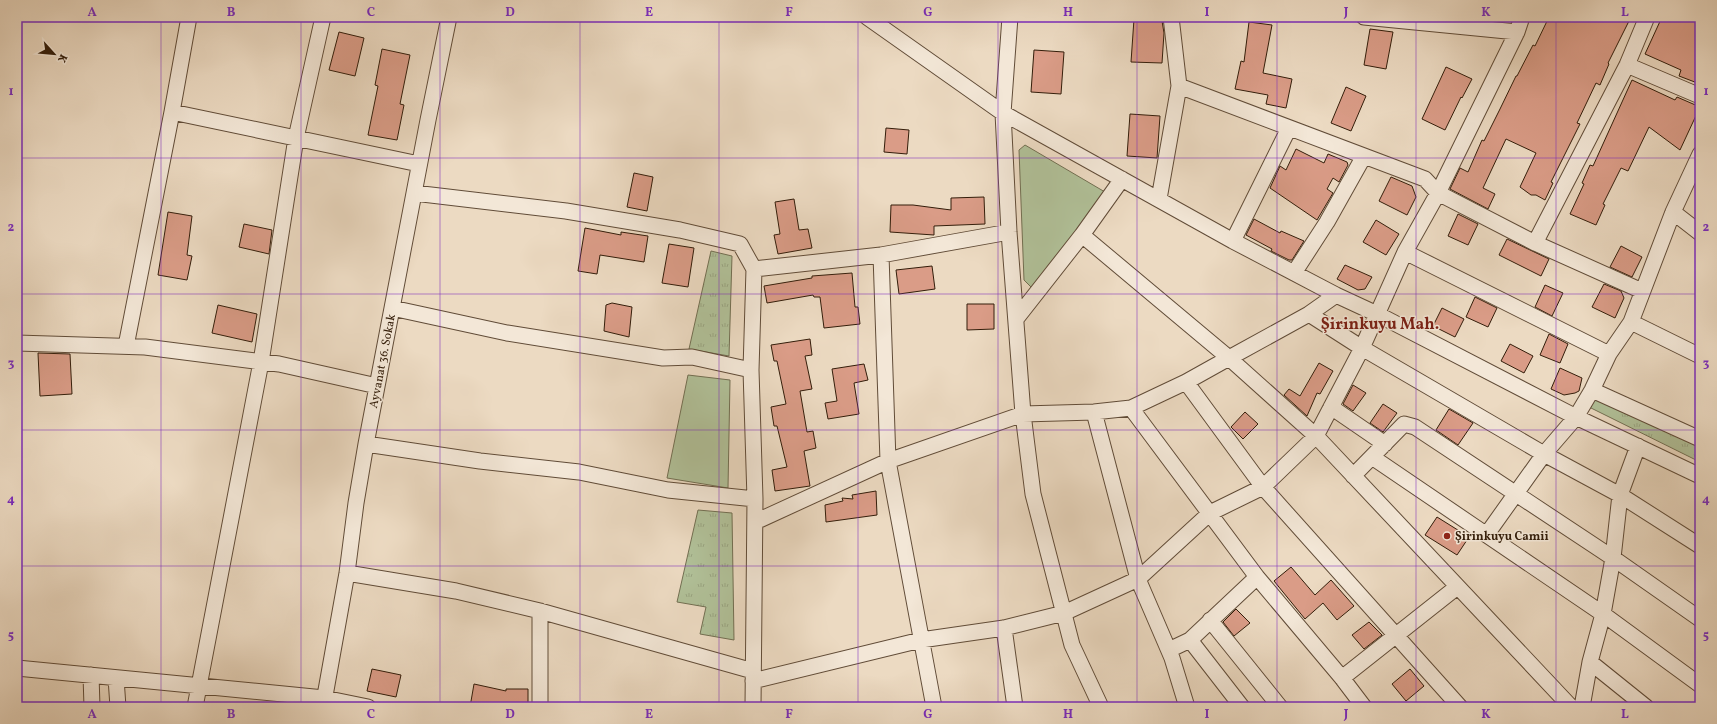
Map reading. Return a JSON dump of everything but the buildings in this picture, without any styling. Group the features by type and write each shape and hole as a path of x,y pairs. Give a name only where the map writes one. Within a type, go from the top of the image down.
{"street":[{"path":"126,346 189,17"},
{"path":"195,707 261,362 296,138 323,17"},
{"name":"Ayvanat 36. Sokak","path":"324,702 347,573 356,503 366,444 419,164 449,17"},
{"path":"867,17 1003,113 1233,241 1576,417 1700,476"},
{"path":"1010,17 1003,113 1009,232 1023,414 1033,494 1072,645 1101,707"},
{"path":"1159,199 1179,86 1171,17"},
{"path":"1364,17 1517,32"},
{"path":"347,573 456,591 540,611 753,676 921,640 1004,628 1064,613 1138,579 1210,513 1264,487 1316,436 1362,348 1405,252 1438,193 1517,32 1522,17"},
{"path":"1535,243 1627,65 1647,17"},
{"path":"1627,65 1700,96"},
{"path":"1179,86 1425,179 1438,193 1535,243 1642,291"},
{"path":"172,112 419,164"},
{"path":"1233,241 1289,128"},
{"path":"1487,534 1517,494 1544,454 1576,417 1592,390 1609,354 1631,322 1673,212 1700,154"},
{"path":"1294,273 1327,222 1364,156"},
{"path":"1016,319 1082,235 1122,179"},
{"path":"414,193 566,211 680,230 740,244 754,269 751,370 755,499 753,707"},
{"path":"1673,212 1700,233"},
{"path":"754,269 881,255 1009,232"},
{"path":"1082,235 1229,358 1316,436 1571,707"},
{"path":"1405,252 1609,354"},
{"path":"881,255 888,461 934,707"},
{"path":"755,522 888,461 1023,414 1094,412 1131,408 1186,382 1309,314 1336,295"},
{"path":"392,308 508,333 663,358 692,357 751,370"},
{"path":"1309,314 1362,348 1544,454 1620,495 1700,546"},
{"path":"1631,322 1700,356"},
{"path":"17,343 145,346 279,364 377,386"},
{"path":"1186,382 1264,487 1460,707"},
{"path":"1592,390 1700,439"},
{"path":"1331,407 1385,444"},
{"path":"1131,408 1257,577 1342,678 1364,707"},
{"path":"1094,412 1138,579 1169,650 1187,707"},
{"path":"1353,476 1404,424 1415,427 1613,558 1700,619"},
{"path":"366,444 480,461 579,472 668,490 755,499"},
{"path":"1582,707 1590,662 1603,614 1613,558 1620,495 1638,446"},
{"path":"1372,457 1603,614 1700,685"},
{"path":"1169,650 1190,640 1257,577"},
{"path":"1342,678 1457,587"},
{"path":"540,611 540,707"},
{"path":"1210,620 1280,707"},
{"path":"1004,628 1015,707"},
{"path":"1190,640 1242,707"},
{"path":"1590,662 1646,707"},
{"path":"17,668 199,686 368,707"},
{"path":"91,675 92,707"},
{"path":"116,678 118,707"}],"green space":[{"path":"1025,145 1105,192 1033,289 1024,280 1019,150"},
{"path":"711,251 732,256 729,356 689,349"},
{"path":"688,375 730,380 728,488 667,478"},
{"path":"1595,397 1700,446 1700,462 1589,407"},
{"path":"698,510 732,513 734,640 700,634 706,607 677,602"}],"place":[{"name":"Şirinkuyu Camii","path":"1447,536"}],"district":[{"name":"Şirinkuyu Mah.","path":"1380,323"}]}
